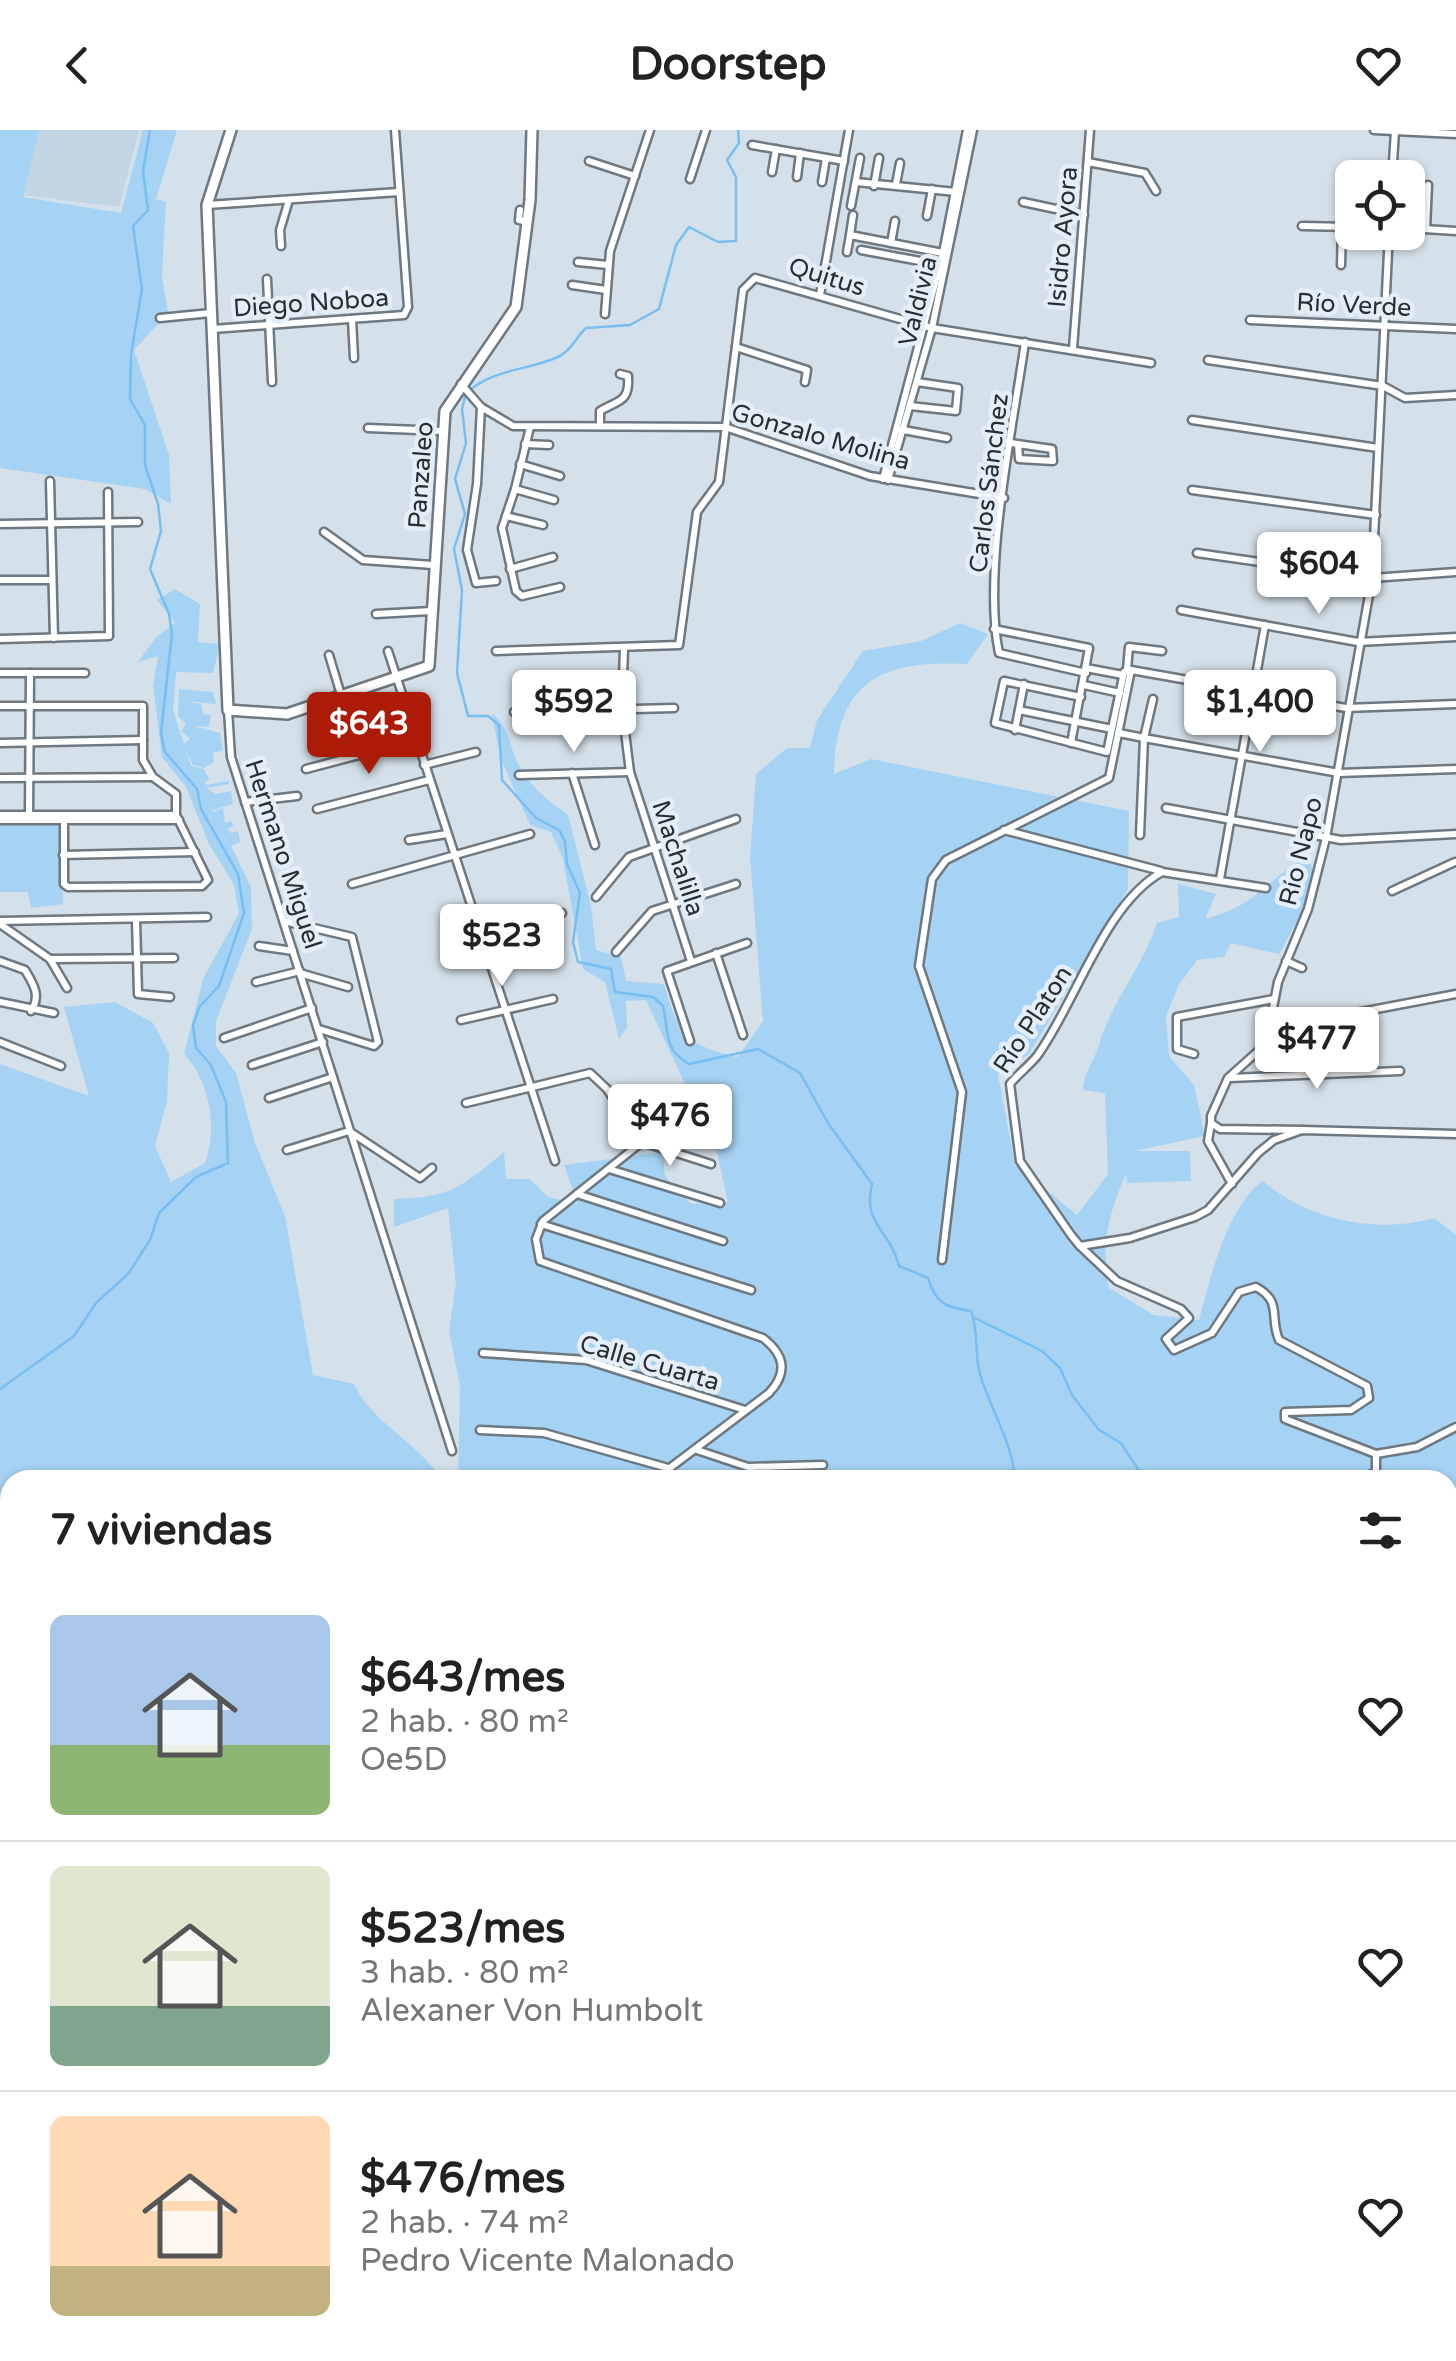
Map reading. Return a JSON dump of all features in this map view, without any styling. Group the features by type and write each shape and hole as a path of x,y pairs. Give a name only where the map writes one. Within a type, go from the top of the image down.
{"street":[{"name":"Hermano Miguel","path":"231,130 207,205 230,750 452,1451"},
{"name":"Diego Noboa","path":"213,329 401,316 407,312 395,130"},
{"name":"Panzaleo","path":"396,678 429,666 446,406 516,306 532,130"},
{"path":"604,314 608,265 650,130"},
{"path":"690,179 706,130"},
{"path":"820,295 850,130"},
{"name":"Valdivia","path":"886,479 946,254 970,130"},
{"name":"Isidro Ayora","path":"1072,348 1090,130"},
{"path":"1374,130 1456,134"},
{"path":"1393,160 1394,131"},
{"path":"752,144 844,161"},
{"path":"772,172 776,148"},
{"path":"797,177 800,153"},
{"path":"822,182 826,158"},
{"path":"851,206 860,158"},
{"path":"874,186 879,158"},
{"path":"589,161 635,176"},
{"path":"856,182 892,189 900,162"},
{"path":"1088,162 1144,173 1156,191"},
{"path":"896,185 959,193"},
{"path":"1428,185 1426,229 1456,231"},
{"path":"927,216 932,188"},
{"path":"207,205 399,192"},
{"path":"281,246 280,230 289,200"},
{"path":"1023,202 1084,215"},
{"path":"520,210 521,224"},
{"path":"846,252 853,216"},
{"path":"895,221 897,256"},
{"path":"1302,226 1335,227"},
{"path":"850,234 946,254"},
{"path":"861,250 920,261"},
{"path":"1342,250 1342,265"},
{"name":"Río Napo","path":"1272,1029 1274,999 1308,910 1326,838 1372,578 1388,250"},
{"path":"578,262 608,265"},
{"name":"Quitus","path":"624,648 680,643 697,512 719,482 743,290 750,280 760,278 928,327 1151,363"},
{"path":"267,280 272,382"},
{"path":"572,285 606,290"},
{"path":"160,318 212,313"},
{"path":"352,319 354,358"},
{"name":"Río Verde","path":"1250,320 1456,328"},
{"name":"Valdivia","path":"907,405 917,382 928,327"},
{"name":"Carlos Sánchez","path":"994,629 1004,498 1015,444 1026,342"},
{"path":"736,347 807,370 805,382"},
{"path":"1208,360 1383,386 1405,398 1456,394"},
{"path":"600,426 600,411 621,404 627,395 628,376 620,374"},
{"path":"907,405 956,410 958,388 917,382"},
{"name":"Gonzalo Molina","path":"461,384 480,406 506,424 725,427 886,479 1004,498"},
{"path":"480,406 477,484 467,550 476,583 496,581"},
{"path":"1192,420 1378,448"},
{"path":"530,427 502,538 519,596 560,586"},
{"path":"368,428 443,430"},
{"path":"900,430 947,438"},
{"path":"524,444 548,446"},
{"path":"1015,444 1052,449 1053,462 1019,459 1015,444"},
{"path":"520,464 560,476"},
{"path":"50,482 54,638"},
{"path":"515,489 554,500"},
{"path":"1192,490 1376,514"},
{"path":"0,639 109,636 108,492"},
{"path":"506,516 543,525"},
{"path":"0,524 138,522"},
{"path":"324,532 363,560 433,565"},
{"path":"1198,553 1372,578 1456,572"},
{"path":"510,569 553,557"},
{"path":"0,580 52,580"},
{"path":"1181,610 1358,642 1456,638"},
{"path":"376,614 431,611"},
{"path":"1220,879 1265,625"},
{"path":"1071,743 1084,684 1086,670 1089,648 994,629 999,653 1086,670 1127,671 1346,708 1456,704"},
{"path":"496,651 624,648"},
{"name":"Machalilla","path":"624,648 622,708 630,772 691,961"},
{"path":"942,1260 962,1092 918,966 938,868 1002,829 1104,782 1110,770 1129,648 1162,651"},
{"path":"388,651 555,1161"},
{"path":"328,655 342,696"},
{"path":"1110,770 1107,752 1116,731 1127,671"},
{"path":"29,818 30,673"},
{"path":"0,674 85,674"},
{"path":"228,710 287,714 396,678"},
{"path":"1081,697 1002,683 995,723 1107,752"},
{"path":"1015,730 1024,684"},
{"path":"1084,684 1120,693"},
{"path":"1140,834 1144,738 1153,699"},
{"path":"0,706 143,706 143,760 153,777 176,794 177,818 208,880 202,886 68,888 64,884 64,821"},
{"path":"514,712 674,708"},
{"path":"1019,710 1339,774 1456,769"},
{"path":"0,742 143,740"},
{"path":"306,768 416,740"},
{"path":"424,765 476,752"},
{"path":"519,775 630,772"},
{"path":"572,774 595,844"},
{"path":"0,778 153,777"},
{"path":"318,809 429,780"},
{"path":"246,802 297,796"},
{"path":"1166,808 1326,838 1456,834"},
{"path":"0,818 177,818"},
{"path":"29,818 177,818"},
{"path":"596,897 630,856 736,820"},
{"path":"1002,829 1162,872 1266,888"},
{"path":"409,840 447,834"},
{"path":"352,884 530,834"},
{"path":"64,856 195,852"},
{"path":"1392,891 1456,863"},
{"name":"Río Platon","path":"1080,1246 1020,1161 1010,1084 1036,1058 1125,906 1162,872"},
{"path":"616,952 644,917 674,903 736,884"},
{"path":"481,930 562,913"},
{"path":"0,922 207,917"},
{"path":"136,918 138,994 170,996"},
{"path":"0,922 50,959 67,988"},
{"path":"284,922 352,937 378,1042 374,1046 319,1028"},
{"path":"690,1040 667,974 669,969 747,943"},
{"path":"258,946 293,951"},
{"path":"716,953 744,1034"},
{"path":"50,959 174,958"},
{"path":"0,961 26,970 36,990 36,1002 30,1010"},
{"path":"1286,962 1302,968"},
{"path":"256,982 301,972 348,987"},
{"path":"1232,1184 1208,1141 1211,1123 1228,1078 1263,1050 1272,1029 1456,994"},
{"path":"461,1020 552,999"},
{"path":"1194,1054 1177,1049 1177,1016 1274,999"},
{"path":"0,1002 54,1013"},
{"path":"224,1038 312,1008"},
{"path":"0,1042 61,1066"},
{"path":"252,1065 323,1042"},
{"path":"1228,1078 1400,1071"},
{"path":"466,1104 590,1073 607,1089 642,1142 711,1164"},
{"path":"269,1098 333,1076"},
{"path":"1211,1123 1220,1129 1456,1134"},
{"path":"1080,1246 1130,1238 1195,1218 1274,1140 1302,1130"},
{"path":"287,1150 349,1131 384,1150 420,1178 432,1168"},
{"path":"480,1430 544,1433 669,1469 746,1411 782,1376 782,1360 772,1345 753,1334 545,1265 536,1239 541,1224 642,1142"},
{"path":"609,1169 720,1203"},
{"path":"577,1194 724,1241"},
{"path":"541,1224 751,1290"},
{"path":"1080,1246 1116,1281 1180,1308 1189,1318 1166,1339 1174,1350 1212,1332 1239,1292 1256,1286 1268,1293 1277,1306 1280,1340 1368,1386 1369,1398 1351,1410 1286,1412 1285,1419 1376,1454 1417,1447 1456,1427"},
{"name":"Calle Cuarta","path":"483,1353 586,1360 746,1411"},
{"path":"696,1449 748,1468 823,1465"},
{"path":"1376,1454 1376,1470"}],"shaded area":[{"path":"0,130 39,130 23,197 121,213 143,130 177,130 156,199 166,202 162,276 168,313 134,350 169,455 171,504 145,489 0,468"},
{"path":"25,130 139,130 119,207 5,193"},
{"path":"175,589 200,604 198,642 220,644 213,673 176,672 173,710 191,766 204,769 209,779 206,785 228,781 229,784 207,788 216,794 231,791 233,804 213,810 209,805 213,812 223,808 225,823 231,821 234,825 228,829 230,833 238,831 240,842 231,846 251,887 252,929 216,1021 216,1046 236,1073 255,1143 285,1216 313,1375 354,1384 372,1410 434,1470 0,1470 0,1064 89,1096 64,1007 115,1002 153,1023 169,1053 167,1101 155,1146 171,1182 205,1163 209,1149 209,1106 200,1078 184,1054 203,979 239,913 234,885 209,844 186,787 162,757 153,686 158,656 138,662 156,637 175,623 157,600"},
{"path":"960,623 988,634 967,664 911,666 869,682 844,717 834,774 871,759 1129,811 1128,889 1029,1054 998,1075 1015,1165 1077,1215 1108,1174 1105,1093 1083,1090 1085,1077 1157,923 1179,917 1178,884 1216,894 1205,919 1249,900 1308,856 1317,885 1279,954 1231,943 1224,957 1197,960 1179,985 1166,1016 1169,1056 1194,1085 1205,1136 1135,1151 1190,1151 1191,1181 1127,1183 1126,1174 1108,1230 1105,1258 1109,1288 1154,1315 1199,1320 1230,1224 1263,1181 1301,1206 1344,1220 1390,1225 1434,1218 1456,1235 1456,1470 458,1470 460,1386 449,1331 456,1283 448,1208 394,1227 394,1199 443,1193 504,1152 506,1179 530,1179 548,1197 578,1204 564,1165 663,1152 665,1176 691,1204 728,1202 713,1135 685,1123 686,1086 646,1000 626,1001 627,1027 619,1039 605,982 583,969 563,859 551,832 530,825 500,757 492,713 506,731 527,778 568,815 591,905 596,950 621,957 626,981 664,984 674,1015 695,1042 738,1057 763,1021 750,857 756,774 787,748 810,748 817,720 863,651 921,641"},
{"path":"179,689 213,692 216,704 184,701 201,704 203,714 211,715 209,727 193,726 220,733 223,750 213,753 214,762 204,768 193,765 183,745 190,739 181,731 186,724 178,716"},
{"path":"61,822 63,904 31,908 28,892 0,892 0,823"}],"waterway":[{"path":"0,1389 74,1336 96,1303 128,1274 150,1240 159,1213 196,1177 228,1163 226,1102 211,1065 196,1048 193,1025 200,1006 219,986 244,913 238,874 201,809 197,789 165,752 161,733 172,634 169,614 150,569 161,531 158,504 145,465 145,425 130,399 131,354 142,289 133,226 148,210 143,171 150,130"},
{"path":"470,390 490,378 558,357 586,328 630,325 659,309 676,245 689,227 718,242 736,241 736,177 727,160 739,143 738,130"},
{"path":"466,393 462,409 466,443 455,479 465,514 454,549 462,590 457,673 468,716 488,716 499,725 502,780 536,818 559,830 565,841 567,864 580,893 573,942 578,962 611,969 615,992 653,997 663,1006 671,1046 689,1064 758,1049 800,1073 828,1123 872,1184 871,1209 899,1266 928,1278 943,1303 971,1311 980,1374 1014,1470"},
{"path":"975,1318 1042,1351 1060,1368 1072,1395 1099,1430 1121,1443 1139,1470"}]}
